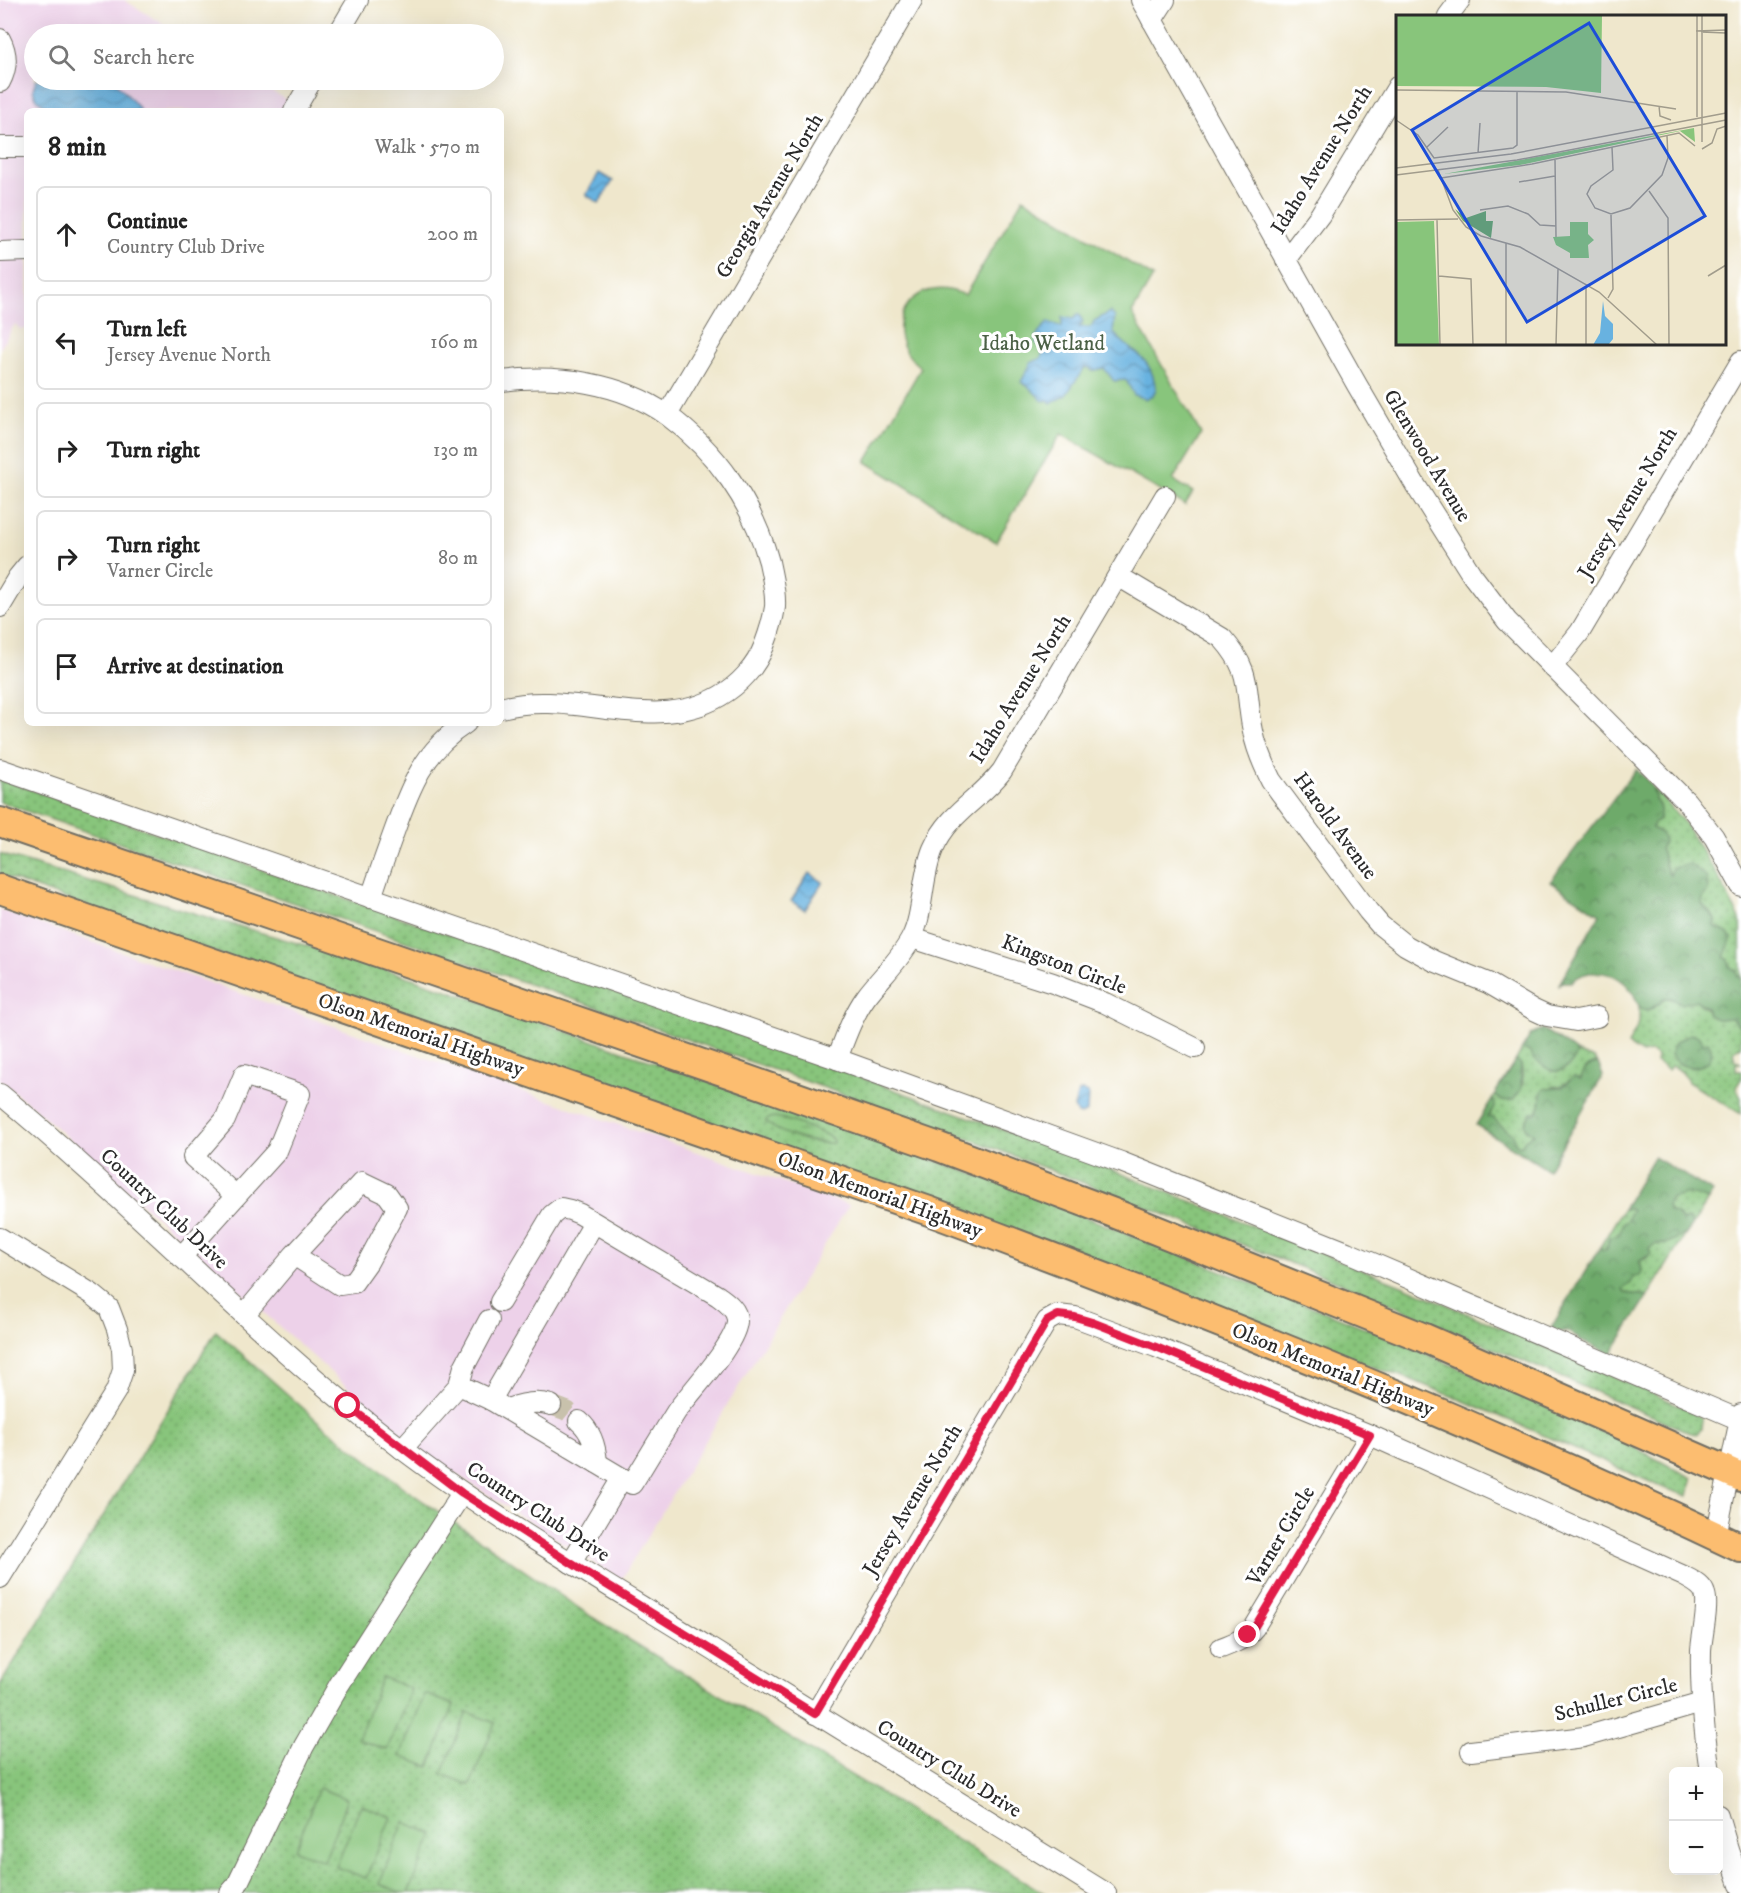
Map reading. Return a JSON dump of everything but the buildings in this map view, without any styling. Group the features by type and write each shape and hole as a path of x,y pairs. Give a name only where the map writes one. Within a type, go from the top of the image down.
{"highway":[{"path":"0,822 748,1080 1090,1203 1422,1336 1736,1474"},
{"name":"Olson Memorial Highway","path":"0,889 14,896 918,1208 1131,1287 1401,1397 1584,1475 1741,1548"}],"street":[{"path":"344,24 358,0"},
{"name":"Georgia Avenue North","path":"667,415 912,0"},
{"name":"Glenwood Avenue","path":"1141,0 1375,415 1472,575 1507,621 1686,801 1714,837 1741,886"},
{"path":"1152,20 1165,0"},
{"path":"1449,15 1460,0"},
{"path":"0,39 7,56 6,68 0,82"},
{"name":"Idaho Avenue North","path":"1287,260 1320,215 1396,89"},
{"path":"296,108 306,90"},
{"path":"0,147 24,147"},
{"path":"0,252 24,251"},
{"name":"Jersey Avenue North","path":"1552,667 1580,632 1741,361"},
{"path":"504,381 543,378 578,381 629,395 667,415 706,449 743,499 760,535 775,590 775,606 769,635 758,658 733,688 692,709 644,713 556,703 525,703 504,707"},
{"name":"Idaho Avenue North","path":"837,1059 864,999 901,955 912,938 927,866 940,835 959,811 987,788 1002,771 1165,496"},
{"path":"0,607 24,570"},
{"name":"Harold Avenue","path":"1118,576 1222,638 1231,648 1245,672 1253,730 1261,760 1271,780 1380,925 1404,945 1434,962 1488,983 1547,1016 1576,1021 1598,1017"},
{"path":"371,898 412,783 440,744 462,726"},
{"path":"0,769 837,1059 1121,1162 1304,1234 1740,1417 1736,1474 1716,1536"},
{"name":"Kingston Circle","path":"912,938 1105,1003 1195,1048"},
{"path":"181,1257 277,1151 300,1094 244,1075 225,1120 193,1157 236,1196"},
{"name":"Country Club Drive","path":"0,1094 81,1164 244,1315 348,1406 462,1493 571,1563 1106,1893"},
{"path":"244,1315 294,1255 362,1182 387,1194 397,1208 368,1262 352,1283 340,1285 294,1255"},
{"path":"459,1385 499,1405 632,1484 678,1410 730,1342 736,1328 737,1317 731,1306 718,1296 594,1223 570,1210 561,1209 552,1215 500,1302"},
{"path":"499,1405 594,1223"},
{"path":"0,1238 92,1294 109,1308 122,1348 123,1370 116,1391 0,1578"},
{"name":"Jersey Avenue North","path":"815,1714 1047,1321 1058,1315 1092,1322 1370,1435"},
{"path":"402,1449 459,1385 464,1367 489,1320"},
{"path":"499,1405 546,1403 551,1405"},
{"path":"579,1421 590,1436 597,1463"},
{"path":"1370,1435 1684,1576 1702,1587 1706,1601 1701,1647 1702,1703 1709,1767"},
{"name":"Varner Circle","path":"1221,1648 1239,1641 1254,1628 1370,1435"},
{"path":"571,1563 622,1478"},
{"path":"230,1893 237,1885 304,1746 333,1695 462,1493"},
{"name":"Schuller Circle","path":"1470,1751 1584,1737 1702,1703"},
{"path":"1721,1821 1741,1887"}],"shaded area":[{"path":"0,0 124,0 164,24 24,24 24,90 270,90 288,101 284,108 24,108 24,329 21,330 15,324 0,349"},
{"path":"0,910 849,1205 621,1580 418,1450 0,1080"}],"green space":[{"name":"Idaho Wetland","path":"1023,198 1153,277 1132,313 1201,434 1173,480 1193,492 1185,505 1061,434 996,542 866,462 921,368 907,354 901,338 900,322 905,309 915,298 928,291 945,289 965,295"},
{"path":"1636,769 1652,787 1655,800 1660,808 1658,821 1652,828 1662,834 1664,842 1660,849 1668,872 1670,875 1673,868 1690,864 1705,875 1708,891 1703,897 1702,904 1716,920 1715,927 1732,938 1724,957 1741,979 1741,1027 1731,1018 1717,1019 1708,1015 1706,1007 1696,1000 1682,1004 1673,998 1664,998 1653,1008 1643,1009 1625,984 1611,975 1594,972 1571,982 1562,982 1558,986 1600,914 1550,882"},
{"path":"0,779 835,1068 1112,1170 1404,1286 1679,1405 1702,1419 1701,1428 1697,1434 1691,1433 1339,1282 978,1142 590,1005 0,802"},
{"path":"1650,784 1682,820 1715,871 1740,919 1741,979 1724,957 1728,947 1727,933 1715,927 1716,920 1702,904 1703,897 1680,868 1670,875 1668,872 1660,849 1664,842 1659,832 1652,828 1659,805"},
{"path":"0,854 367,963 1002,1184 1381,1334 1613,1436 1692,1478 1688,1496 1664,1488 1407,1378 1329,1353 0,875","holes":["795,1124 830,1137 813,1142 780,1130"]},
{"path":"1664,998 1673,998 1678,1002 1696,1000 1717,1019 1731,1018 1741,1027 1741,1047 1733,1052 1735,1060 1740,1063 1736,1063 1736,1071 1741,1071 1741,1079 1736,1087 1741,1097 1741,1114 1688,1082 1677,1068 1671,1066 1668,1070 1656,1062 1657,1056 1654,1054 1649,1052 1642,1054 1628,1045 1639,1023 1639,1006 1650,1008","holes":["1680,1039 1703,1043 1703,1065 1691,1068"]},
{"path":"1542,1029 1577,1053 1570,1064 1559,1071 1548,1069 1533,1059 1531,1052 1522,1049 1531,1034"},
{"path":"1690,1034 1698,1036 1703,1043 1708,1042 1711,1047 1711,1057 1708,1062 1697,1067 1683,1066 1671,1055 1675,1044"},
{"path":"1522,1049 1535,1055 1556,1072 1568,1066 1577,1053 1595,1059 1598,1063 1587,1068 1582,1079 1568,1081 1561,1087 1553,1086 1540,1102 1541,1105 1536,1113 1534,1134 1519,1146 1507,1130 1487,1116 1491,1114 1494,1095 1502,1101 1523,1084 1521,1067 1516,1060"},
{"path":"1516,1060 1521,1066 1519,1093 1513,1100 1502,1101 1494,1095"},
{"path":"1598,1063 1603,1076 1548,1170 1476,1125 1492,1099 1495,1106 1487,1117 1493,1117 1513,1134 1515,1143 1522,1145 1534,1134 1526,1129 1525,1123 1531,1113 1536,1113 1539,1108 1542,1091 1561,1087 1574,1077 1581,1079 1587,1068"},
{"path":"773,1117 822,1133 832,1139 833,1143 807,1140 788,1134 766,1122"},
{"path":"1654,1157 1713,1192 1708,1200 1689,1195 1670,1199 1667,1206 1669,1212 1675,1213 1683,1221 1690,1220 1692,1226 1686,1234 1666,1244 1655,1244 1649,1248 1651,1254 1640,1261 1642,1271 1640,1276 1634,1277 1631,1283 1623,1289 1625,1293 1648,1296 1611,1354 1566,1331 1561,1332 1551,1328 1600,1247 1603,1250 1607,1249 1609,1238 1619,1235 1632,1210 1623,1209"},
{"path":"1685,1193 1708,1200 1692,1226 1690,1220 1683,1221 1675,1213 1669,1212 1667,1206 1670,1199"},
{"path":"1623,1209 1633,1210 1623,1224 1619,1235 1609,1238 1608,1247 1603,1250 1600,1247"},
{"path":"1686,1234 1648,1296 1625,1293 1623,1289 1625,1286 1642,1271 1640,1261 1647,1258 1649,1248"},
{"path":"216,1331 321,1424 404,1488 592,1617 1044,1893 0,1893 0,1685"},
{"path":"382,1677 411,1689 387,1750 358,1739"},
{"path":"425,1694 454,1705 429,1767 400,1756"},
{"path":"467,1712 495,1723 470,1785 442,1774"},
{"path":"319,1788 347,1799 324,1861 295,1850"},
{"path":"361,1805 391,1817 366,1878 336,1867"},
{"path":"404,1822 433,1834 408,1893 379,1884"}],"water":[{"path":"33,90 123,90 138,108 49,108 37,100"},
{"path":"599,173 613,181 599,203 586,195"},
{"path":"1110,312 1115,317 1113,332 1146,362 1150,369 1156,390 1153,395 1145,399 1134,395 1126,380 1114,381 1104,368 1092,371 1085,367 1066,395 1051,403 1048,400 1043,401 1021,382 1031,363 1041,358 1044,349 1036,343 1037,335 1048,322 1062,327 1062,317 1073,319 1079,314 1083,322 1079,327 1091,327 1094,321"},
{"path":"809,873 823,882 805,910 791,901"},
{"path":"1082,1091 1088,1093 1087,1112 1081,1115 1077,1114 1074,1107 1078,1093"}],"tunnel":[{"path":"551,1405 567,1411 579,1421"}],"route":[{"path":"348,1406 462,1493 815,1714 1047,1321 1058,1315 1075,1317 1156,1347 1370,1435 1248,1635"}]}
